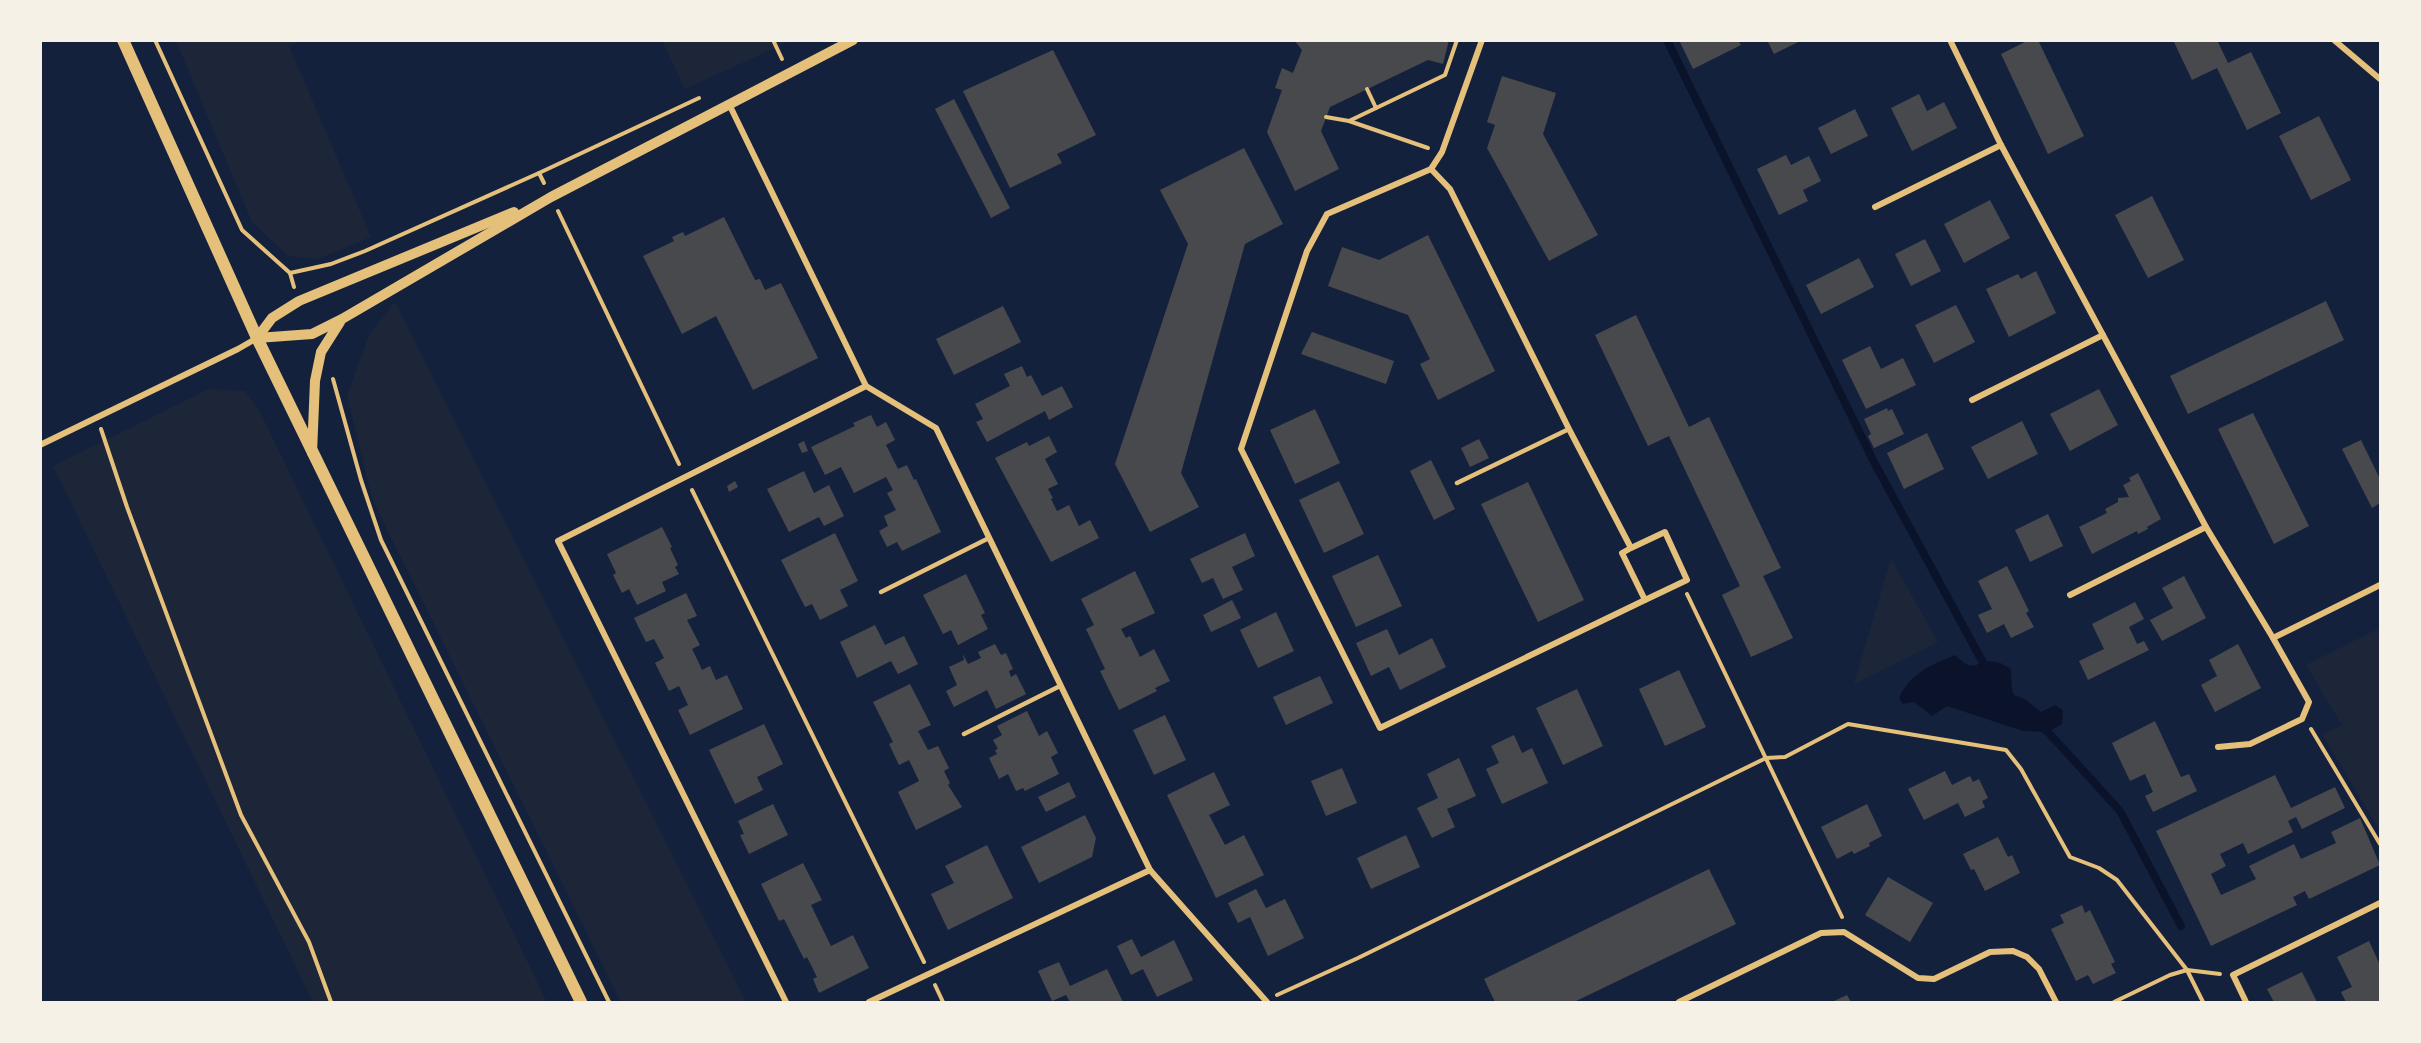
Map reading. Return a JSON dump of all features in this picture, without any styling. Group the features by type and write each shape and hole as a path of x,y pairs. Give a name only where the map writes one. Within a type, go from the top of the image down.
{"main road":[{"path":"123,40 257,338 581,1002"}],"street":[{"path":"257,338 312,334 342,319 551,197 838,44 853,40"},
{"path":"1482,40 1442,152 1431,169 1327,214 1307,251 1241,449 1380,728 1687,580 1665,532 1622,552 1645,600"},
{"path":"1950,40 2001,145 2206,527 2309,702 2302,719 2250,744 2218,747"},
{"path":"2334,40 2380,79"},
{"path":"729,104 866,386 936,428 1150,870 1266,1001"},
{"path":"1875,207 2001,145"},
{"path":"1431,169 1450,189 1631,548"},
{"path":"40,444 238,349 257,338 272,318 299,301 551,197"},
{"path":"312,453 315,381 321,352 342,319"},
{"path":"1972,400 2103,335"},
{"path":"786,1002 558,541 866,386"},
{"path":"2070,595 2206,527"},
{"path":"2272,638 2380,585"},
{"path":"869,1002 1150,870"},
{"path":"2246,1002 2233,975 2380,903"},
{"path":"1680,1002 1821,933 1844,932 1918,978 1934,979 1990,952 2013,951 2027,957 2039,969 2056,1002"}],"lane":[{"path":"1457,483 1569,429"},
{"path":"881,592 989,538"},
{"path":"964,734 1060,686"}],"path":[{"path":"155,40 242,230 290,273 331,264 365,251 539,173 706,94"},
{"path":"771,63 781,58 773,40"},
{"path":"1349,122 1445,75 1457,40"},
{"path":"1367,89 1377,108"},
{"path":"1326,117 1349,122 1442,152"},
{"path":"551,197 685,477 943,1002"},
{"path":"321,352 336,385 361,480 381,540 609,1002"},
{"path":"97,417 127,507 241,815 309,942 331,1002"},
{"path":"1682,583 1843,918 1844,932"},
{"path":"2302,719 2314,733 2380,844"},
{"path":"1266,1001 1766,758 1785,757 1848,724 2006,750 2020,768 2070,857 2099,868 2117,880 2187,970 2203,1002"},
{"path":"2114,1002 2170,975 2187,970 2233,975"}],"shaded area":[{"path":"176,41 301,41 289,46 371,237 318,259 288,256 252,222"},
{"path":"662,41 790,41 685,89"},
{"path":"395,302 746,1002 621,1002 372,499 347,395 369,335"},
{"path":"209,389 245,391 260,412 547,1002 313,1002 53,466"},
{"path":"1891,559 1938,642 1854,684"},
{"path":"2380,628 2380,831 2322,734 2342,725 2306,665"},
{"path":"1955,655 1972,666 1989,661 2010,668 2014,695 2023,698 2041,712 2055,705 2063,710 2062,724 2048,732 2023,731 1947,706 1932,716 1914,702 1903,704 1899,698 1915,676 1930,666"}],"building":[{"path":"1294,40 1449,40 1443,64 1428,60 1330,107 1321,131 1339,169 1295,191 1267,132 1282,90 1275,88 1282,68 1293,73 1302,50"},
{"path":"1679,40 1738,40 1741,45 1693,69"},
{"path":"1767,40 1802,40 1774,54"},
{"path":"2029,40 2038,40 2084,136 2048,154 2001,54"},
{"path":"2173,40 2217,40 2228,63 2251,52 2281,113 2247,130 2217,68 2192,80"},
{"path":"1053,50 1096,135 1057,154 1062,163 1010,188 963,91"},
{"path":"1502,76 1556,93 1543,134 1598,235 1549,261 1487,148 1495,125 1487,122"},
{"path":"1919,94 1927,111 1944,102 1957,128 1912,151 1891,108"},
{"path":"954,99 1010,208 991,218 935,109"},
{"path":"1855,109 1868,136 1831,154 1818,128"},
{"path":"2319,116 2351,180 2311,200 2279,136"},
{"path":"1244,148 1283,224 1245,244 1181,473 1199,507 1150,532 1115,464 1188,244 1160,190"},
{"path":"1786,155 1791,165 1809,156 1821,181 1803,190 1808,201 1779,215 1757,169"},
{"path":"2152,196 2184,260 2148,278 2115,215"},
{"path":"1990,200 2010,238 1964,263 1944,224"},
{"path":"724,217 755,280 760,279 765,290 781,283 818,358 753,390 716,316 682,334 643,256 674,241 672,237 683,232 685,236"},
{"path":"1428,235 1495,371 1438,400 1420,364 1430,359 1408,315 1328,286 1342,247 1379,260"},
{"path":"1925,239 1941,271 1911,286 1895,254"},
{"path":"1859,258 1874,287 1821,314 1806,285"},
{"path":"2036,271 2056,313 2009,337 1986,289 2018,274 2021,279"},
{"path":"2326,301 2344,340 2188,414 2170,376"},
{"path":"1956,305 1975,342 1934,363 1915,325"},
{"path":"1003,306 1021,342 954,375 936,339"},
{"path":"1636,315 1689,427 1709,417 1781,568 1763,576 1793,638 1751,657 1722,595 1740,586 1669,436 1648,446 1595,335"},
{"path":"1312,332 1394,361 1386,384 1301,354"},
{"path":"1870,346 1881,369 1903,358 1916,385 1866,409 1842,360"},
{"path":"1022,366 1027,377 1031,375 1042,396 1062,386 1073,407 1049,420 1045,411 987,442 976,422 983,419 975,404 1010,386 1004,374"},
{"path":"2099,389 2118,425 2070,451 2050,414"},
{"path":"1887,408 1888,411 1892,409 1904,434 1874,448 1864,419"},
{"path":"1315,409 1340,463 1295,484 1270,430"},
{"path":"2253,413 2309,526 2274,544 2218,429"},
{"path":"871,415 877,427 886,422 895,440 886,445 898,469 907,465 941,532 902,551 897,542 887,547 879,531 888,526 884,516 896,510 887,493 893,490 886,477 854,493 841,467 825,475 811,447 855,426 853,423"},
{"path":"2022,421 2038,454 1988,479 1971,447"},
{"path":"1927,433 1944,469 1904,489 1887,453"},
{"path":"1049,436 1057,452 1045,459 1058,484 1048,489 1053,498 1051,499 1057,511 1069,505 1079,526 1090,520 1099,538 1051,562 995,458 1027,442 1029,446"},
{"path":"1479,439 1489,458 1470,467 1461,448"},
{"path":"2361,440 2380,479 2380,503 2372,508 2342,449"},
{"path":"804,441 808,451 802,453 798,444"},
{"path":"1431,460 1455,509 1434,520 1410,471"},
{"path":"804,471 814,493 829,485 844,516 824,526 819,517 789,532 767,489"},
{"path":"2138,473 2161,519 2147,527 2148,529 2138,534 2137,531 2092,554 2079,527 2107,513 2105,509 2118,502 2118,498 2129,497 2123,485 2131,481 2129,478"},
{"path":"735,481 738,487 729,492 727,486"},
{"path":"1339,481 1364,534 1324,553 1299,500"},
{"path":"1528,482 1584,600 1538,622 1481,504"},
{"path":"2048,514 2063,546 2030,562 2015,530"},
{"path":"662,527 672,547 670,548 678,565 675,567 679,574 662,582 666,591 637,605 629,589 622,593 613,575 616,573 607,554"},
{"path":"835,533 858,581 840,590 848,606 820,620 812,604 805,607 781,560"},
{"path":"1245,533 1255,556 1232,567 1243,590 1223,599 1213,578 1202,583 1190,559"},
{"path":"1378,555 1402,606 1356,627 1332,576"},
{"path":"2007,566 2029,611 2026,613 2034,627 2011,638 2004,624 1987,633 1978,615 1992,609 1978,581"},
{"path":"1135,571 1155,613 1121,629 1126,638 1130,636 1140,657 1154,649 1170,681 1155,688 1157,691 1119,710 1100,671 1105,669 1086,629 1094,625 1081,599"},
{"path":"966,574 985,613 981,615 988,629 958,645 951,630 943,634 923,595"},
{"path":"2184,576 2206,618 2162,641 2150,620 2173,608 2162,588"},
{"path":"686,593 697,616 687,620 700,645 692,649 702,670 710,666 716,680 727,675 743,709 690,735 678,710 688,705 679,686 669,691 655,663 664,658 654,639 646,642 634,618"},
{"path":"1232,600 1241,618 1211,632 1203,615"},
{"path":"2135,602 2144,619 2129,627 2137,644 2144,641 2149,650 2088,680 2079,661 2104,649 2092,624"},
{"path":"1276,612 1294,651 1258,668 1240,630"},
{"path":"875,625 885,645 904,636 918,664 898,674 891,661 857,678 840,642"},
{"path":"1387,629 1399,655 1432,638 1446,667 1400,690 1389,667 1371,676 1356,643"},
{"path":"995,644 1001,655 1006,653 1013,669 1009,671 1011,677 1016,674 1026,694 996,709 987,690 954,707 946,691 957,685 949,667 964,660 963,654 968,664 981,658 978,652"},
{"path":"2238,644 2261,688 2215,712 2201,685 2217,676 2209,660"},
{"path":"1679,670 1706,727 1665,746 1639,689"},
{"path":"1320,676 1333,703 1286,725 1273,697"},
{"path":"910,684 931,725 918,731 928,750 938,746 949,768 944,771 950,783 948,785 962,807 916,830 898,792 919,781 909,760 899,765 889,744 893,742 873,702"},
{"path":"1577,689 1603,746 1563,765 1536,708"},
{"path":"1027,711 1039,736 1047,731 1058,753 1051,757 1059,774 1025,791 1023,788 1016,791 1008,774 999,779 989,758 997,754 995,750 998,749 993,740 1002,735 997,726"},
{"path":"1165,715 1186,760 1154,775 1133,730"},
{"path":"2155,721 2181,777 2189,774 2197,791 2153,812 2145,796 2153,792 2145,774 2130,781 2112,743"},
{"path":"764,724 783,764 757,777 763,790 735,804 709,750"},
{"path":"1514,735 1522,753 1532,748 1548,783 1502,804 1486,769 1499,763 1491,746"},
{"path":"1459,758 1476,796 1447,809 1455,827 1432,838 1417,808 1438,798 1427,774"},
{"path":"1342,768 1357,803 1326,816 1311,781"},
{"path":"1945,771 1952,785 1970,776 1973,782 1979,779 1988,798 1982,801 1985,807 1965,817 1958,803 1924,820 1908,789"},
{"path":"1214,772 1230,805 1209,815 1225,845 1244,835 1264,875 1216,898 1167,795"},
{"path":"2275,775 2291,808 2335,787 2345,808 2302,829 2296,817 2288,821 2293,832 2248,854 2243,843 2220,854 2226,866 2211,874 2221,895 2256,879 2249,866 2294,844 2301,859 2336,843 2331,832 2360,818 2380,865 2309,899 2305,891 2293,897 2297,905 2211,946 2156,831"},
{"path":"1069,782 1076,797 1046,812 1038,797"},
{"path":"773,804 788,835 749,854 740,835 744,834 738,821"},
{"path":"1867,804 1882,836 1869,843 1870,846 1854,854 1852,851 1837,859 1821,827"},
{"path":"1085,815 1096,838 1092,857 1039,883 1021,847"},
{"path":"1406,835 1420,867 1371,889 1357,858"},
{"path":"1998,837 2008,857 2012,855 2020,873 1985,891 1963,854"},
{"path":"987,845 1013,898 948,930 931,894 954,883 945,866"},
{"path":"803,863 822,900 811,905 831,946 853,935 869,968 819,993 813,979 817,977 807,957 804,959 784,919 779,921 761,884"},
{"path":"1709,869 1736,924 1574,1002 1495,1002 1484,979"},
{"path":"1888,877 1933,903 1910,942 1865,915"},
{"path":"1256,889 1266,908 1285,899 1304,938 1268,956 1250,917 1238,923 1228,903"},
{"path":"2082,905 2085,913 2090,910 2115,962 2111,964 2116,973 2093,984 2088,975 2076,981 2051,929 2064,923 2060,915"},
{"path":"1132,939 1141,957 1174,940 1193,980 1157,997 1143,969 1131,975 1117,946"},
{"path":"2369,941 2380,965 2380,1002 2346,1002 2341,992 2352,987 2337,957"},
{"path":"1059,962 1070,986 1107,969 1123,1002 1070,1002 1066,995 1052,1001 1038,971"},
{"path":"2302,972 2317,1002 2274,1002 2267,989"},
{"path":"1847,995 1851,1002 1832,1002"}],"waterway":[{"path":"1667,40 1874,462 1987,670"},
{"path":"2040,726 2120,811 2181,926"}]}
